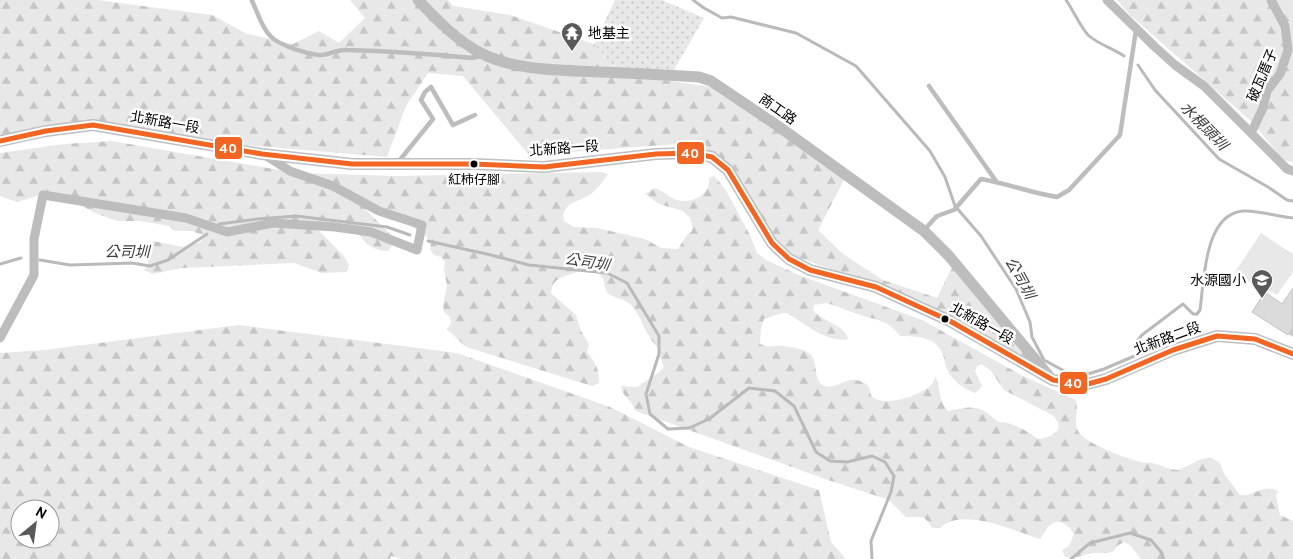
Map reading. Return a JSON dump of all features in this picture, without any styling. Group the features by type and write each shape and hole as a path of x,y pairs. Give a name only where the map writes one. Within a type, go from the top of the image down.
{"main road":[{"name":"北新路一段","path":"0,141 46,131 93,125 262,154 352,164 472,164 544,167 656,154 692,153 712,157 728,170 772,243 789,259 810,270 884,290 950,321 1053,380"},
{"name":"北新路二段","path":"1053,380 1084,385 1106,379 1173,350 1217,336 1255,339 1293,354"}],"street":[{"name":"商工路","path":"418,0 451,32 483,54 498,60 538,69 699,77 711,81 778,126 924,231 949,256 1053,380"},
{"path":"1107,0 1136,30 1204,86 1287,169 1293,171"},
{"name":"破瓦厝子","path":"1251,133 1263,108 1267,91 1280,74 1288,50 1285,26 1271,0"},
{"path":"0,338 34,276 34,239 43,195 186,218 227,232 273,223 335,227 371,232 417,250 422,225 379,211 333,186 290,171 262,154"}],"lane":[{"path":"252,0 266,30 273,39 286,46 310,53 326,55 339,49 397,51 472,58 483,54"},
{"path":"924,231 937,216 954,210 980,179 1033,193 1057,197 1069,190 1120,135 1136,30"},
{"path":"397,164 432,119 421,100 431,86 452,125 475,115"},
{"path":"929,86 997,182"}],"green space":[{"path":"0,0 97,0 212,15 247,34 293,44 319,31 339,43 365,18 350,0 448,0 453,6 510,15 594,44 621,74 712,87 845,178 818,230 843,254 883,280 937,298 953,265 1053,377 924,302 785,253 730,165 691,143 529,155 463,76 428,73 406,106 387,157 174,139 92,123 0,138"},
{"path":"615,0 662,0 704,18 668,80 621,74 594,44"},
{"path":"1117,0 1293,0 1293,162 1283,160 1252,122 1130,15"},
{"path":"112,141 297,173 398,176 602,172 608,174 592,193 568,206 565,210 564,221 574,227 597,228 645,239 661,248 678,249 693,228 690,218 683,211 659,204 645,194 655,188 677,200 689,201 704,193 709,184 709,178 714,176 725,189 734,205 751,237 757,253 766,260 801,276 922,320 1021,375 1076,400 1078,431 1088,440 1116,454 1175,470 1210,457 1220,463 1225,475 1240,495 1264,489 1278,491 1276,496 1280,515 1293,521 1293,559 1141,559 1130,545 1124,542 1117,546 1113,552 1065,557 1062,550 1069,546 1074,534 1070,528 1060,522 1050,525 1040,539 1003,526 975,520 961,519 950,522 940,528 932,528 924,518 906,517 889,500 636,411 623,393 621,386 637,387 664,367 658,348 650,338 635,310 629,303 608,293 603,279 595,272 586,270 561,278 554,283 551,293 576,315 581,331 589,344 587,352 596,366 599,374 599,383 592,386 466,347 447,329 451,323 450,317 444,312 443,305 447,285 444,270 445,262 441,257 434,255 430,249 431,242 426,236 398,215 383,208 366,210 391,235 393,244 388,251 372,247 350,226 340,222 317,229 344,256 349,265 346,272 322,273 294,263 183,268 152,274 144,270 148,263 147,252 153,241 183,247 201,242 204,235 191,231 175,231 169,226 140,221 117,221 95,213 69,199 40,195 17,202 0,196 0,153 64,144","holes":["826,303 882,321 900,336 911,336 932,341 942,351 950,375 956,382 975,393 982,386 975,371 977,366 982,364 991,371 1004,390 1052,415 1059,425 1056,432 1048,437 1038,439 1014,425 998,422 980,409 964,408 948,411 941,399 935,376 931,385 924,390 909,397 893,401 878,400 872,397 868,385 857,380 829,387 825,386 818,380 814,361 809,353 793,348 760,344 764,319 782,313 787,313 824,336 840,340 848,339 847,334 839,327 813,310 814,305"]},
{"path":"1261,233 1293,254 1293,272 1277,295 1260,284 1257,287 1235,272"},
{"path":"239,325 457,353 610,407 689,447 819,490 831,542 846,559 402,559 391,556 390,559 0,559 0,353 45,350"}],"building":[{"path":"1293,288 1293,328 1288,335 1252,312 1265,292 1282,304"}],"waterway":[{"name":"公司圳","path":"693,0 722,18 731,17 796,33 856,66 930,151 945,177 955,206 981,236 1016,289 1030,322 1032,337 1044,360 1068,373 1088,374 1139,354 1137,341 1142,335 1183,304 1193,314 1197,314 1200,310 1208,251 1213,236 1220,224 1230,215 1249,211 1293,218"},
{"name":"水梘頭圳","path":"1066,0 1088,35 1124,56"},
{"name":"水梘頭圳","path":"1138,65 1155,90 1219,159 1287,200 1293,201"},
{"name":"公司圳","path":"219,224 296,216 387,227 410,235"},
{"name":"公司圳","path":"40,260 70,265 132,263 150,266 168,260 207,234"},
{"name":"公司圳","path":"428,241 529,265 607,273 627,283 659,336 659,354 646,394 650,414 668,429 689,428 709,419 749,388 775,391 794,406 816,452 830,461 847,462 872,456 885,462 894,476 891,492 871,541 872,559"},
{"name":"公司圳","path":"0,264 21,258"},
{"name":"公司圳","path":"1071,559 1090,543 1130,533 1151,540 1162,553 1163,559"}],"transit line":[{"name":"40","path":"0,141 46,131 93,125 262,154 352,164 472,164 544,167 656,154 692,153 712,157 728,170 772,243 789,259 810,270 876,287 950,321 1053,380 1084,385 1106,379 1173,350 1217,336 1255,339 1293,354"}],"place":[{"name":"地基主","path":"572,52"},
{"name":"紅柿仔腳","path":"474,164"},
{"name":"水源國小","path":"1262,299"}]}
